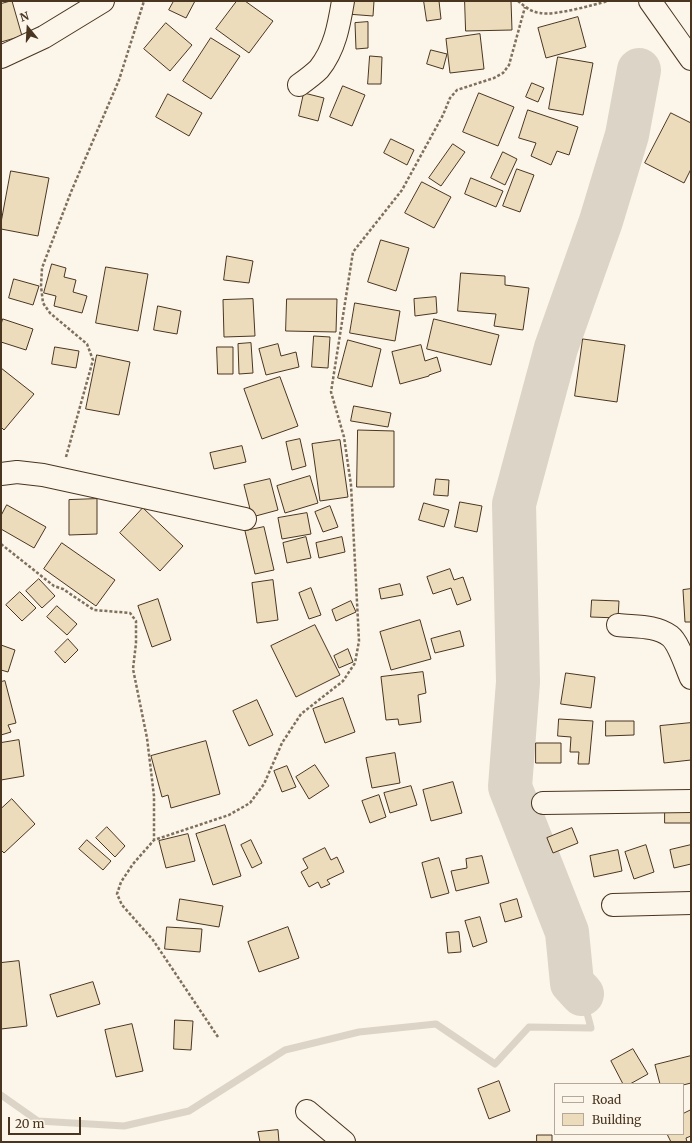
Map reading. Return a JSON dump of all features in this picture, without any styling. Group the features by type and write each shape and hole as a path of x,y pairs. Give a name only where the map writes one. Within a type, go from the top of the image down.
{"street":[{"path":"1,57 44,37 103,1"},
{"path":"299,86 318,70 330,53 338,28 343,1"},
{"path":"650,1 691,59"},
{"path":"1,474 17,472 60,478 245,519"},
{"path":"618,625 656,629 671,636 691,678"},
{"path":"543,803 691,801"},
{"path":"613,905 691,904"},
{"path":"307,1111 344,1142"}],"path":[{"path":"60,478 93,360 87,344 50,313 43,303 41,286 42,268 71,192 120,80 144,1"},
{"path":"518,1 525,8 540,13 552,13 608,1"},
{"path":"218,1037 153,940 122,905 117,894 120,882 133,864 154,840 229,816 250,803 264,784 282,743 301,714 343,681 355,663 359,641 350,485 344,437 331,392 353,252 402,190 443,115 450,98 458,90 494,78 503,73 509,65 525,8"},
{"path":"1,544 54,586 63,589 94,610 130,613 136,621 133,669 148,738 154,789 154,840"}],"building":[{"path":"12,1 22,36 1,42 1,4"},
{"path":"174,1 195,1 186,18 169,10"},
{"path":"237,1 245,1 273,21 249,53 216,29"},
{"path":"348,1 374,1 373,16 347,14"},
{"path":"424,1 439,1 441,19 427,21"},
{"path":"465,1 511,1 512,30 466,31"},
{"path":"578,17 586,47 546,58 538,28"},
{"path":"368,22 368,48 356,49 355,23"},
{"path":"166,23 192,45 170,71 144,49"},
{"path":"480,34 484,69 450,73 446,39"},
{"path":"211,38 240,56 211,99 183,81"},
{"path":"431,50 447,54 443,69 427,64"},
{"path":"370,56 382,57 381,84 368,84"},
{"path":"558,57 593,63 583,115 549,109"},
{"path":"532,83 544,88 538,102 526,97"},
{"path":"343,86 365,95 352,126 330,117"},
{"path":"304,93 324,98 318,121 299,116"},
{"path":"479,93 514,107 498,146 463,132"},
{"path":"168,94 202,113 189,136 156,117"},
{"path":"528,110 578,127 569,155 557,151 551,165 531,156 536,143 519,138"},
{"path":"671,113 691,123 691,169 684,183 645,163"},
{"path":"391,139 414,150 407,165 384,153"},
{"path":"453,144 465,152 441,186 429,178"},
{"path":"503,152 517,159 505,185 491,178"},
{"path":"517,169 534,175 520,212 503,206"},
{"path":"11,171 49,178 38,236 1,229"},
{"path":"471,178 503,191 496,207 465,194"},
{"path":"422,182 451,197 434,228 405,213"},
{"path":"381,240 409,248 396,291 368,282"},
{"path":"227,256 253,261 249,283 224,280"},
{"path":"52,264 66,268 64,277 76,280 73,292 87,296 82,313 54,306 56,296 44,293"},
{"path":"106,267 148,274 138,331 96,323"},
{"path":"461,273 505,276 505,285 529,288 523,330 494,326 496,314 458,311"},
{"path":"14,279 39,286 33,305 9,298"},
{"path":"436,297 437,313 415,316 414,299"},
{"path":"253,299 255,336 224,337 223,300"},
{"path":"287,299 337,299 336,332 286,331"},
{"path":"355,303 400,311 395,341 350,333"},
{"path":"158,306 181,311 177,334 154,330"},
{"path":"3,319 33,329 26,350 1,342 1,325"},
{"path":"434,319 499,335 491,365 427,349"},
{"path":"314,336 330,337 328,368 312,367"},
{"path":"583,339 625,345 617,402 575,396"},
{"path":"348,340 381,349 372,387 338,378"},
{"path":"251,343 253,373 239,374 238,344"},
{"path":"278,344 281,356 296,352 299,367 266,375 259,349"},
{"path":"421,345 425,361 437,357 441,371 400,384 392,352"},
{"path":"55,347 79,351 76,368 52,364"},
{"path":"217,347 233,347 233,374 218,374"},
{"path":"97,355 130,362 119,415 86,409"},
{"path":"1,368 34,394 4,430 1,427"},
{"path":"280,377 298,426 262,439 244,389"},
{"path":"354,406 391,413 388,427 351,421"},
{"path":"358,430 394,431 394,487 357,487"},
{"path":"300,439 306,466 292,470 286,442"},
{"path":"340,440 348,497 320,501 312,444"},
{"path":"242,446 246,462 214,469 210,453"},
{"path":"310,476 318,503 285,513 277,486"},
{"path":"270,479 278,510 252,517 244,485"},
{"path":"436,479 449,480 448,496 434,495"},
{"path":"97,499 97,534 69,535 69,500"},
{"path":"460,502 482,506 477,532 455,527"},
{"path":"424,503 449,510 444,527 419,520"},
{"path":"7,505 46,527 34,548 1,529 1,516"},
{"path":"330,506 338,527 323,532 315,512"},
{"path":"143,508 183,546 160,571 120,533"},
{"path":"307,513 311,534 282,539 278,518"},
{"path":"264,527 274,570 255,574 245,531"},
{"path":"306,537 311,558 287,563 283,543"},
{"path":"342,537 345,552 319,558 316,543"},
{"path":"62,543 115,580 96,606 44,569"},
{"path":"450,569 454,580 463,577 471,600 457,605 451,588 433,594 427,577"},
{"path":"39,579 55,596 42,608 26,591"},
{"path":"273,580 278,620 257,623 252,583"},
{"path":"400,584 403,595 381,599 379,589"},
{"path":"311,588 321,615 309,619 299,593"},
{"path":"691,589 691,622 685,622 683,590"},
{"path":"20,592 36,608 22,621 6,605"},
{"path":"158,599 171,640 152,647 138,606"},
{"path":"592,600 619,601 618,618 591,617"},
{"path":"351,601 356,612 336,621 332,610"},
{"path":"57,606 77,624 67,635 47,617"},
{"path":"420,620 431,659 391,670 380,632"},
{"path":"315,625 340,675 296,697 271,646"},
{"path":"460,631 464,646 435,653 431,639"},
{"path":"68,639 78,650 65,663 55,652"},
{"path":"1,645 15,650 8,672 1,670"},
{"path":"348,649 353,662 339,668 334,656"},
{"path":"423,672 426,693 418,695 421,722 399,725 398,719 386,720 381,677"},
{"path":"566,673 595,677 591,708 561,704"},
{"path":"5,681 16,723 8,725 11,732 1,735 1,682"},
{"path":"343,698 355,732 325,743 313,709"},
{"path":"257,700 273,735 249,746 233,711"},
{"path":"559,719 593,721 589,764 578,764 579,752 570,752 571,737 558,736"},
{"path":"606,721 634,721 634,735 606,736"},
{"path":"691,723 691,760 664,763 660,726"},
{"path":"19,740 24,776 1,780 1,743"},
{"path":"206,741 220,794 171,808 168,795 162,797 151,756"},
{"path":"536,743 561,743 561,763 536,763"},
{"path":"395,753 400,783 372,788 366,758"},
{"path":"315,765 329,786 309,799 296,777"},
{"path":"287,766 296,787 282,792 274,771"},
{"path":"453,782 462,813 431,821 423,790"},
{"path":"411,786 417,805 390,813 384,793"},
{"path":"379,795 386,817 370,823 362,801"},
{"path":"12,799 35,824 4,853 1,850 1,809"},
{"path":"665,806 691,807 691,823 665,823"},
{"path":"225,825 241,876 213,885 196,834"},
{"path":"107,827 125,846 115,857 96,838"},
{"path":"572,828 578,843 553,853 547,838"},
{"path":"188,834 195,861 166,868 159,841"},
{"path":"87,840 111,861 103,870 79,849"},
{"path":"251,840 262,863 252,868 241,845"},
{"path":"646,845 654,872 634,879 625,852"},
{"path":"691,845 691,864 674,868 670,850"},
{"path":"325,848 331,860 337,857 344,872 327,880 330,884 321,888 318,882 309,887 301,872 308,868 303,859"},
{"path":"618,850 622,871 594,877 590,856"},
{"path":"482,856 489,883 456,891 451,871 467,868 466,859"},
{"path":"439,858 449,893 431,898 422,863"},
{"path":"180,899 223,906 219,927 177,920"},
{"path":"517,899 522,917 505,922 500,904"},
{"path":"480,917 487,942 473,947 465,921"},
{"path":"167,927 202,929 200,952 165,949"},
{"path":"288,927 299,958 259,972 248,942"},
{"path":"459,932 461,952 448,953 446,933"},
{"path":"19,961 27,1026 1,1029 1,963"},
{"path":"93,982 100,1004 57,1017 50,995"},
{"path":"175,1020 193,1021 191,1050 174,1049"},
{"path":"132,1024 143,1071 116,1077 105,1030"},
{"path":"633,1049 648,1074 632,1083 622,1083 611,1061"},
{"path":"691,1056 691,1083 684,1085 684,1083 660,1083 655,1065"},
{"path":"499,1081 510,1111 489,1119 478,1089"},
{"path":"691,1110 691,1136 686,1138 687,1142 671,1142 668,1135 684,1135 684,1114"},
{"path":"278,1130 279,1142 260,1142 258,1132"},
{"path":"537,1135 552,1135 552,1142 537,1142"}],"waterway":[{"path":"582,994 572,983 567,932 510,787 518,682 514,504 556,348 601,221 627,135 639,70"},
{"path":"1,1095 38,1121 124,1126 189,1111 285,1050 359,1032 436,1024 495,1064 529,1027 591,1028 582,994"}]}
